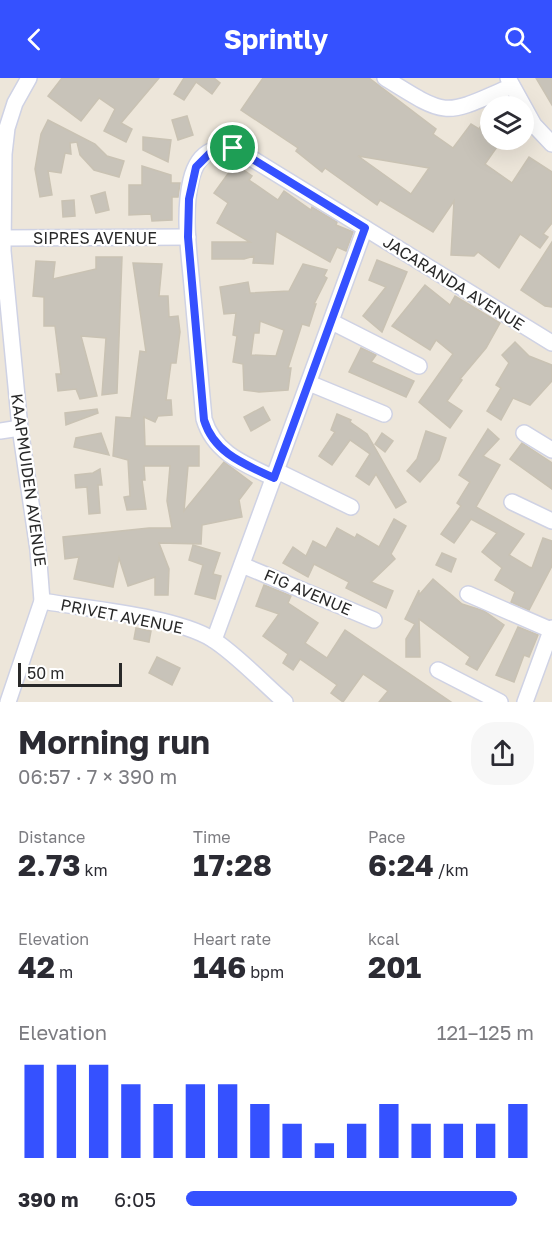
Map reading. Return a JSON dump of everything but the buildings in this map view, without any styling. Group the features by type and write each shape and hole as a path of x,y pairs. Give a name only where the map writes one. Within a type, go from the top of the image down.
{"street":[{"name":"KAAPMUIDEN AVENUE","path":"8,702 42,601 39,550 20,428 3,238 4,154 7,128 15,103 29,78"},
{"path":"385,78 440,110 464,107 510,82 534,125 552,144"},
{"name":"JACARANDA AVENUE","path":"351,507 226,453 215,444 208,433 204,420 188,237 190,190 196,167 213,150 223,146 246,155 552,343"},
{"path":"214,640 365,228"},
{"name":"SIPRES AVENUE","path":"3,238 188,237"},
{"path":"332,322 419,366"},
{"path":"309,383 384,414"},
{"path":"0,431 20,428"},
{"path":"524,434 552,450"},
{"path":"512,502 552,521"},
{"name":"FIG AVENUE","path":"242,565 374,620"},
{"path":"468,594 551,634 525,702"},
{"name":"PRIVET AVENUE","path":"42,601 166,623 201,633 214,640 285,702"},
{"path":"438,670 500,702"}],"route":[{"path":"223,146 233,148 365,228 274,478 246,465 215,444 204,420 188,237 191,180 196,167 213,150 223,146"}]}
